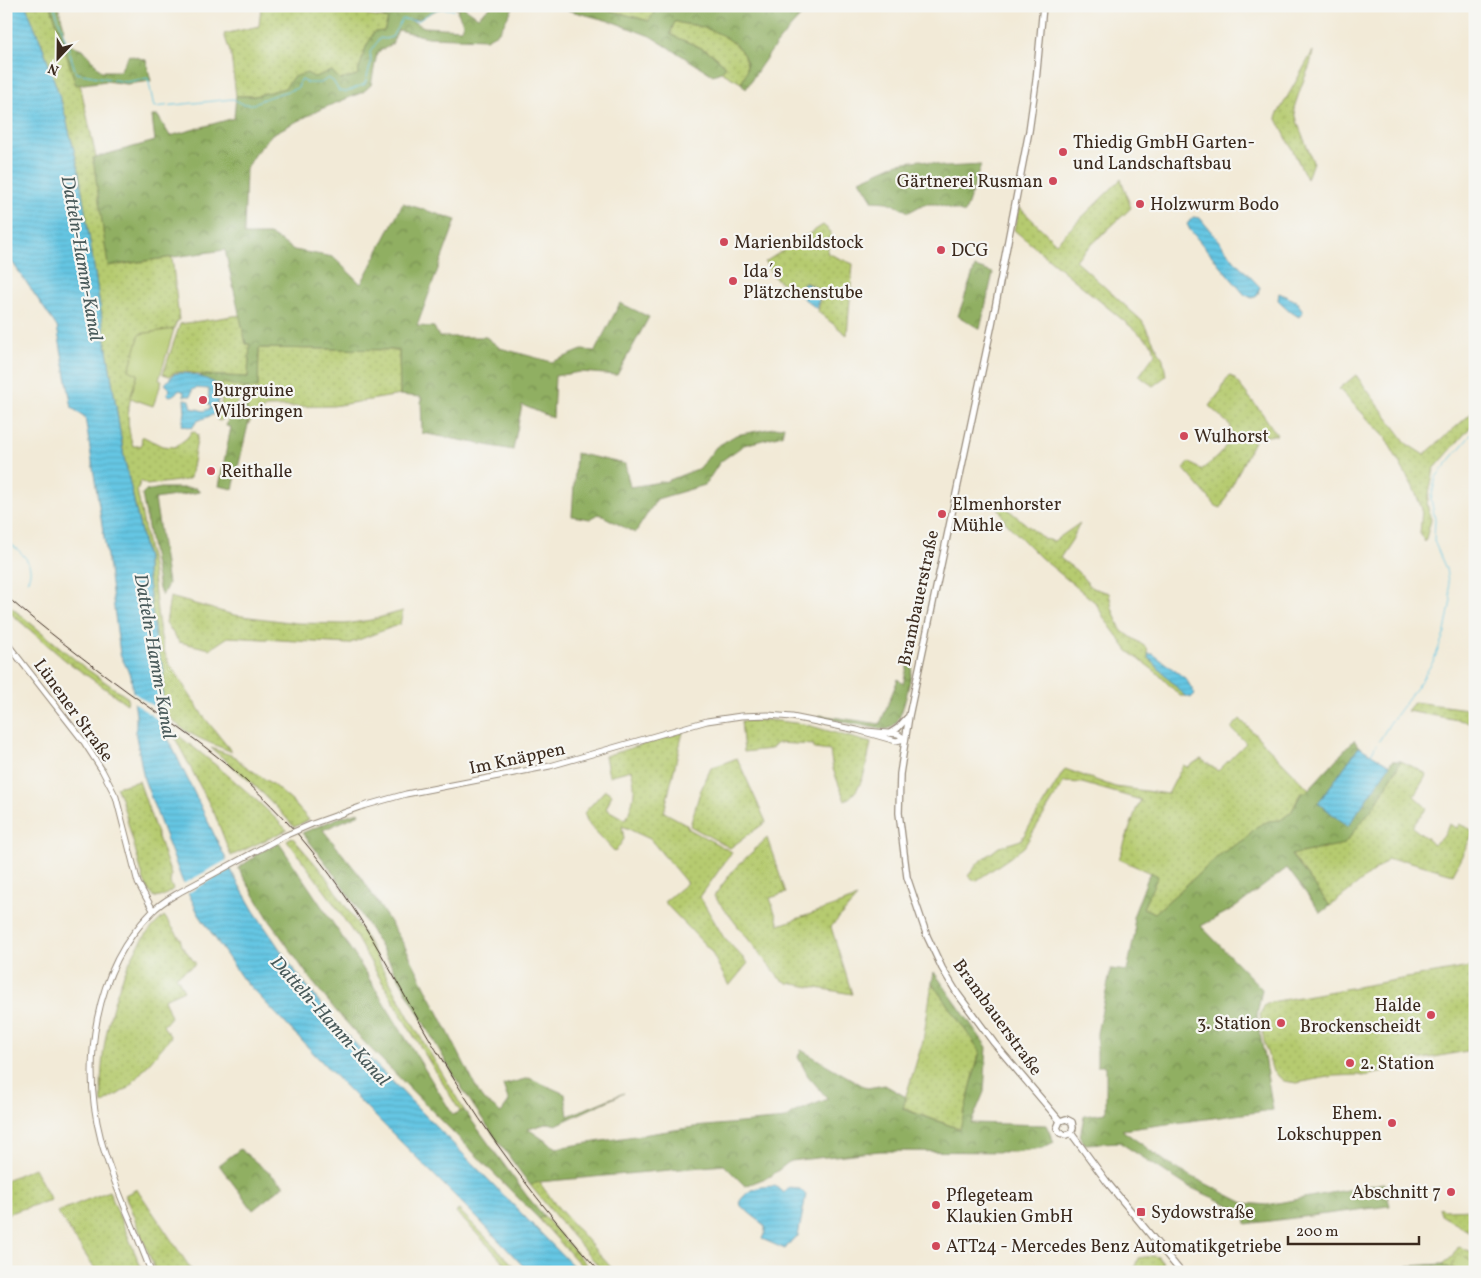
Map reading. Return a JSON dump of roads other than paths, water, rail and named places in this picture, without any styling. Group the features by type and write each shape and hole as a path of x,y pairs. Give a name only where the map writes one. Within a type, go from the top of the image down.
{"main road":[{"name":"Brambauerstraße","path":"1042,9 1036,81 1029,131 992,324 908,716 900,774 899,813 907,877 927,936 942,968 957,993 994,1042 1060,1121"},
{"path":"890,733 898,728 908,716"},
{"path":"1066,1119 1072,1122 1073,1128 1070,1133 1066,1135 1060,1133 1057,1126 1060,1121 1066,1119"},
{"path":"1070,1133 1107,1182 1181,1272"}],"street":[{"name":"Lünener Straße","path":"6,642 84,742 102,770 116,797 138,883 153,910"},
{"name":"Im Knäppen","path":"152,1272 105,1156 96,1117 92,1076 95,1034 106,988 132,934 153,910 180,892 282,837 360,807 406,794 550,766 707,721 741,716 768,715 792,717 857,730 896,742 905,739"},
{"path":"857,730 898,734 905,739"}],"water":[{"name":"Datteln-Hamm-Kanal","path":"6,6 26,6 44,50 63,107 78,166 124,457 147,559 147,573 157,650 164,670 162,702 167,736 235,878 254,911 292,967 339,1027 579,1272 529,1272 342,1083 242,978 198,913 182,880 144,779 136,736 136,715 131,677 120,654 109,569 85,417 72,408 57,327 6,253 6,63 13,59 6,41"},
{"path":"1193,217 1200,218 1235,261 1260,287 1258,294 1252,298 1244,294 1190,230 1187,224"},
{"path":"805,283 820,291 817,309 797,293"},
{"path":"1279,293 1296,301 1303,311 1299,317 1278,300"},
{"path":"180,373 201,377 221,387 215,414 197,421 192,428 182,425 185,412 184,399 190,400 192,408 204,411 211,408 208,403 209,389 196,388 192,390 191,396 184,396 184,392 180,390 170,396 167,394 170,389 165,384 174,374"},
{"path":"1148,654 1153,654 1186,679 1195,694 1191,698 1185,696 1149,658"},
{"path":"1359,747 1390,765 1348,826 1318,803"},
{"path":"775,1186 784,1193 788,1188 800,1189 806,1195 798,1236 785,1249 762,1239 765,1226 741,1206 740,1201 751,1190"}],"waterway":[{"path":"54,6 76,73 126,82 148,78 154,107 233,99 243,104 254,104 298,88 300,81 321,83 328,78 333,81 339,91 346,92 365,84 371,63 370,52 380,38 392,37 402,19 418,21 438,9 454,10"},
{"path":"1379,741 1434,660 1445,632 1451,600 1446,569 1434,541 1435,519 1431,499 1436,477 1475,430"},
{"path":"6,540 21,553 28,563 30,574 27,581"},
{"path":"1371,754 1376,745"}],"railway":[{"path":"6,596 81,657 228,765 292,827 330,875 365,927 444,1063 479,1118 537,1197 600,1272"}],"place":[{"name":"Thiedig GmbH Garten- und Landschaftsbau","path":"1063,152"},
{"name":"Gärtnerei Rusman","path":"1053,181"},
{"name":"Holzwurm Bodo","path":"1140,204"},
{"name":"Marienbildstock","path":"724,242"},
{"name":"DCG","path":"941,250"},
{"name":"Ida´s Plätzchenstube","path":"733,281"},
{"name":"Burgruine Wilbringen","path":"203,400"},
{"name":"Wulhorst","path":"1184,436"},
{"name":"Reithalle","path":"211,471"},
{"name":"Elmenhorster Mühle","path":"942,514"},
{"name":"Halde Brockenscheidt","path":"1431,1015"},
{"name":"3. Station","path":"1281,1023"},
{"name":"2. Station","path":"1350,1063"},
{"name":"Ehem. Lokschuppen","path":"1392,1123"},
{"name":"Abschnitt 7","path":"1451,1192"},
{"name":"Pflegeteam Klaukien GmbH","path":"936,1205"},
{"name":"Sydowstraße","path":"1141,1212"},
{"name":"ATT24 - Mercedes Benz Automatikgetriebe","path":"936,1246"}]}
